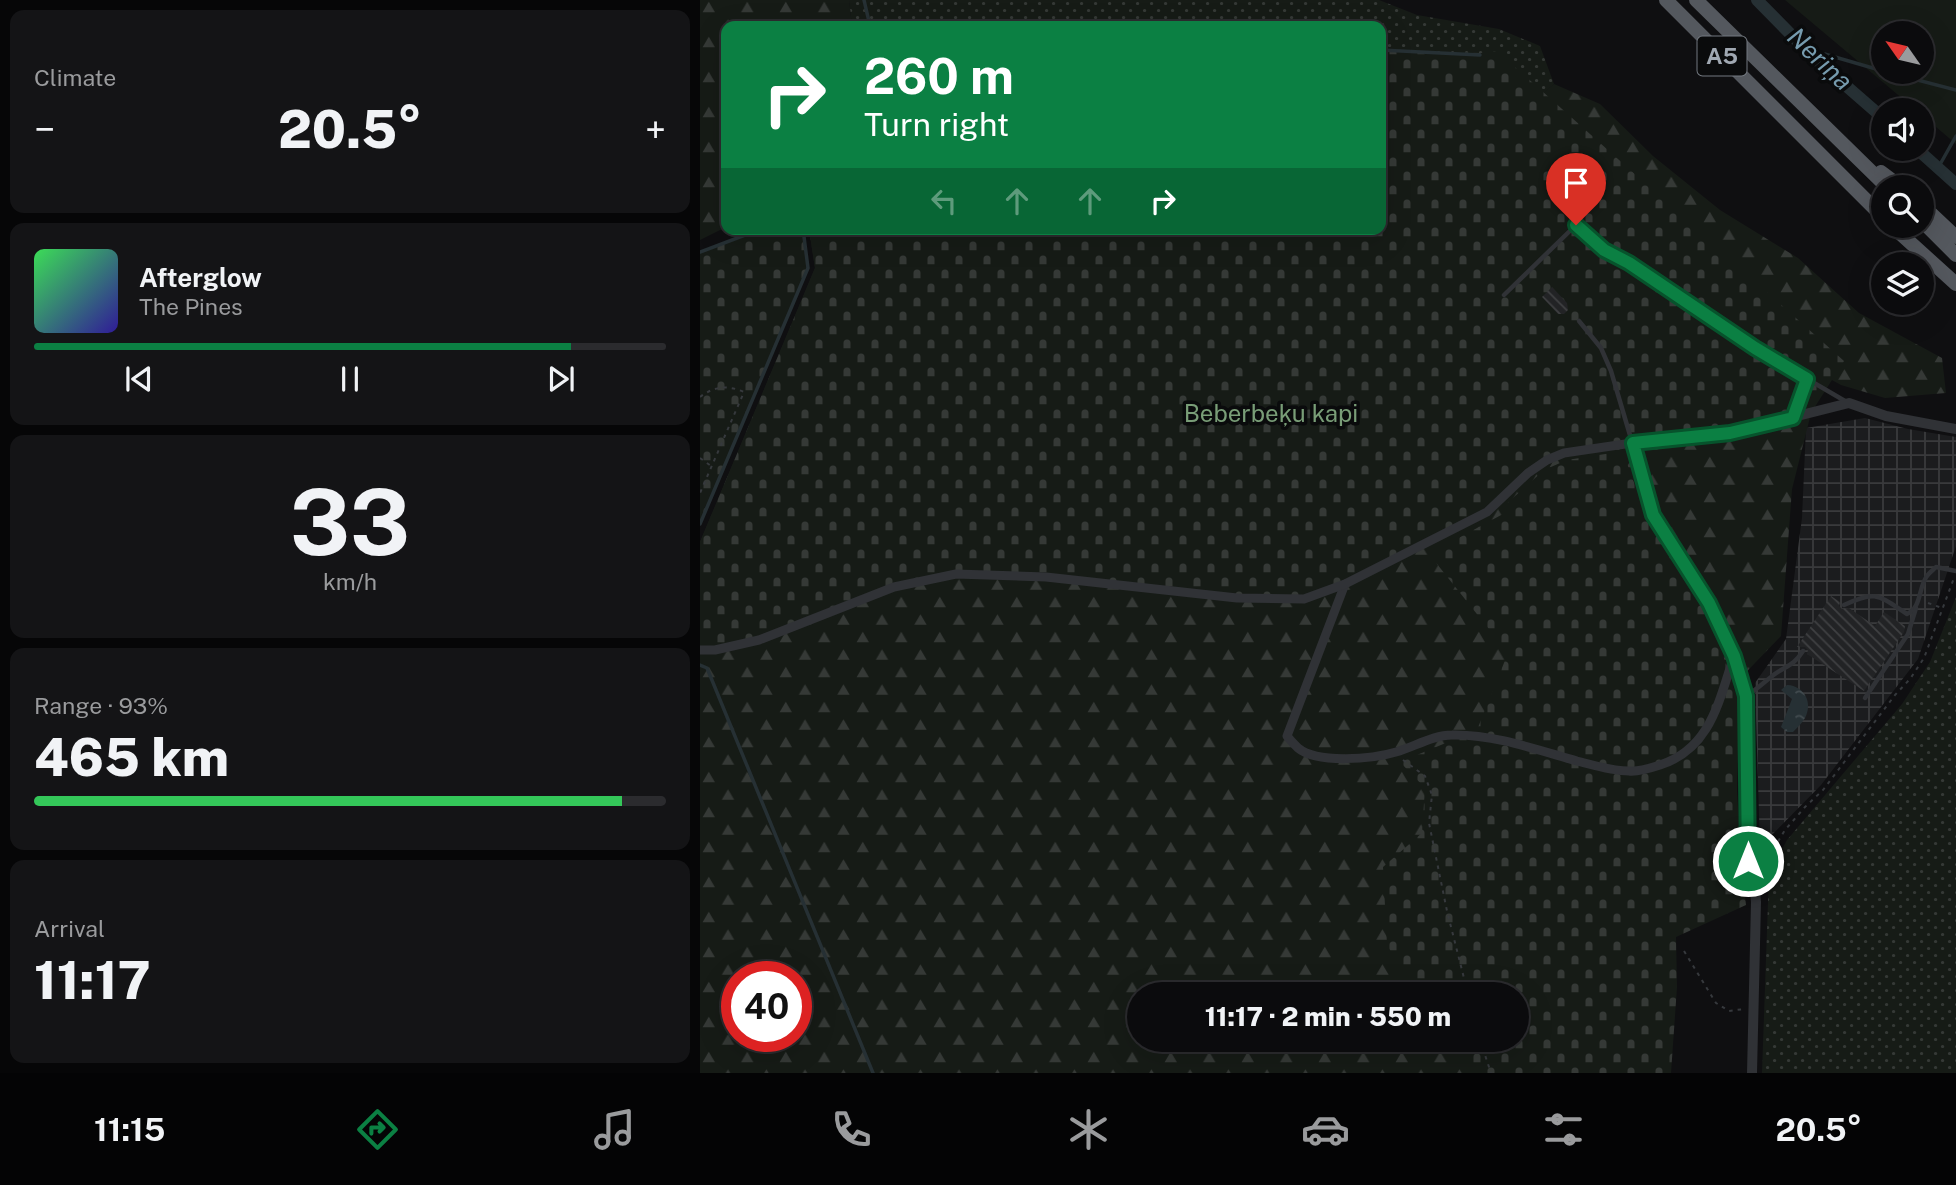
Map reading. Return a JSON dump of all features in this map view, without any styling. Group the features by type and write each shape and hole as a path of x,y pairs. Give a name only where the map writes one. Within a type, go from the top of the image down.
{"highway":[{"name":"A5","path":"1666,0 1871,205"},
{"name":"A5","path":"1696,0 1874,175"},
{"path":"1838,140 1885,175"},
{"path":"1934,216 1956,237"},
{"path":"1934,233 1956,255"},
{"path":"1904,238 1956,294"},
{"path":"1907,241 1956,284"}],"street":[{"path":"1793,418 1807,379"},
{"path":"700,650 715,650 759,640 894,587 956,574 1046,577 1237,598 1304,599 1345,584 1487,512 1528,473 1564,453 1730,433 1849,403 1886,416 1956,429"},
{"path":"1633,443 1653,515 1709,603 1734,656 1746,696 1748,861 1754,880 1756,902 1752,1073"},
{"path":"1345,584 1287,736 1299,750 1320,756 1354,760 1394,753 1440,736 1453,735 1500,741 1631,772 1661,765 1679,757 1706,731 1734,656"}],"lane":[{"path":"1504,295 1576,225 1604,250 1629,263 1755,348 1849,403"},
{"path":"1579,321 1601,348 1611,371 1633,443"},
{"path":"1865,698 1909,634 1925,578 1936,567 1956,573"},
{"path":"1843,605 1864,596 1879,596 1907,614 1917,602"},
{"path":"1746,696 1770,677 1794,664 1803,651"}],"path":[{"path":"700,397 707,391 725,387 744,392 700,493"},
{"path":"700,458 712,466"},
{"path":"1754,880 1763,873 1770,855 1786,830 1823,790 1924,658 1956,573"},
{"path":"1917,602 1943,609"},
{"path":"1394,753 1425,776 1432,795 1429,823 1465,982"},
{"path":"1684,951 1716,1003 1722,1008 1729,1011 1744,1009 1755,998"},
{"path":"1484,1052 1491,1073"}],"shaded area":[{"path":"1865,418 1956,437 1956,546 1918,659 1821,785 1760,847 1755,683 1786,639 1802,518 1806,428"}],"green space":[{"path":"700,0 849,0 851,21 721,21 721,230 700,240"},
{"path":"849,0 1379,0 1417,15 1499,29 1540,46 1554,84 1515,118 1386,200 1386,21 851,21"},
{"path":"1785,0 1956,0 1956,144 1934,125 1934,98 1902,98 1885,84 1934,84 1934,21 1871,21 1871,72"},
{"name":"Beberbeķu kapi","path":"1386,51 1497,51 1844,361 1811,413 1730,433 1633,443 1547,460 1487,512 1304,599 956,574 894,587 759,640 701,650 700,542 815,268 810,235 1386,235"},
{"path":"1554,84 1600,104 1653,156 1720,210 1798,258 1859,313 1942,358 1946,393 1885,398 1841,385 1823,375 1792,489 1781,636 1729,690 1670,933 1663,1073 700,1073 700,542 815,268 810,235 1386,235 1386,225"},
{"path":"745,235 804,235 808,268 700,524 700,252"},
{"path":"1618,452 1625,458 1648,521 1709,614 1739,703 1737,791 1746,905 1676,937 1677,987 1671,1073 1472,1073 1453,1052 1529,1052 1529,982 1409,982 1387,945 1383,867 1422,833 1425,788 1400,762 1477,730 1508,653 1429,554 1503,514 1503,507 1544,470 1567,460"},
{"path":"1956,597 1956,1073 1762,1073 1769,874 1787,840 1902,704 1930,662"}],"water":[{"path":"1787,685 1799,688 1808,701 1805,718 1793,732 1787,732 1781,727 1792,699 1781,690"}],"building":[{"path":"1552,287 1567,303 1568,310 1564,314 1558,314 1542,297"},
{"path":"1831,596 1840,602 1842,609 1849,608 1875,626 1884,612 1905,626 1904,632 1864,691 1807,654 1805,647 1797,647"}],"waterway":[{"path":"864,0 869,21"},
{"name":"Neriņa","path":"1757,0 1813,57 1871,108"},
{"path":"1804,48 1871,68"},
{"path":"1386,50 1480,55"},
{"path":"1933,84 1956,90"},
{"path":"1938,168 1956,136"},
{"name":"Neriņa","path":"1930,161 1956,184"},
{"path":"700,252 745,235"},
{"path":"700,524 808,268 804,235"},
{"path":"700,665 707,668 873,1073"}],"route":[{"path":"1576,225 1604,250 1629,263 1755,348 1807,379 1793,418 1730,433 1633,443 1653,515 1709,603 1734,656 1746,696 1748,861"}]}
